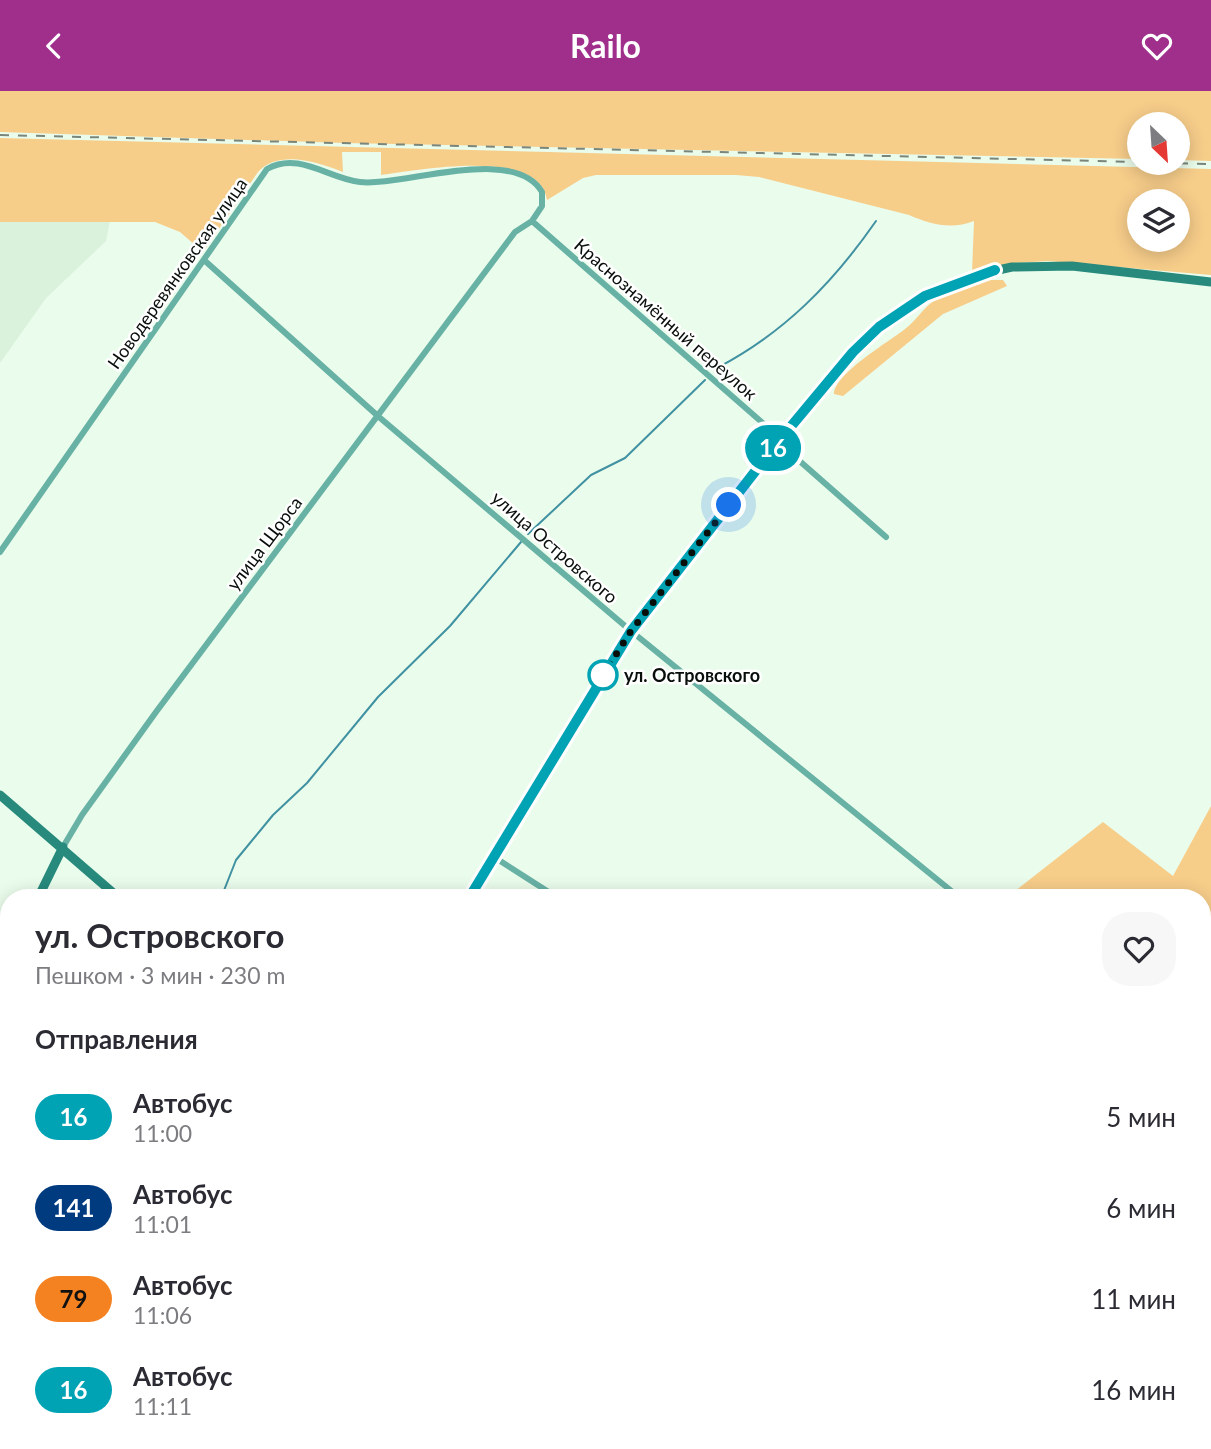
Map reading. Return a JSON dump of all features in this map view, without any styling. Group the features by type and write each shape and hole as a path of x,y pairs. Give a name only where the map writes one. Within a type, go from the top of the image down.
{"main road":[{"path":"474,889 631,631 779,440 853,352 879,327 925,296 995,270 1029,266 1072,266 1211,282"},
{"path":"0,795 64,847 109,889"},
{"name":"улица Щорса","path":"43,889 64,847"}],"street":[{"name":"Новодеревянковская улица","path":"0,551 267,169 284,163 318,168 361,182 449,170 517,174 533,181 543,196 542,206 532,221"},
{"name":"улица Щорса","path":"64,847 82,815 156,712 515,232 532,221"},
{"name":"Краснознамённый переулок","path":"532,221 886,537"},
{"name":"улица Островского","path":"204,260 379,417 631,631 949,889"},
{"path":"494,857 544,889"}],"shaded area":[{"path":"0,91 1211,91 1211,161 1190,160 1190,112 1127,112 1127,159 344,143 0,132"},
{"path":"0,138 1127,167 1127,175 1190,175 1190,168 1211,169 1211,275 1048,261 1014,263 972,273 974,221 957,225 933,223 759,177 736,175 596,175 583,178 547,200 539,184 523,173 501,167 448,167 381,175 381,152 342,152 343,172 299,160 288,159 267,165 258,172 203,252 180,232 155,222 0,222"},
{"path":"110,220 106,241 46,298 0,363 0,222"},
{"path":"988,280 1003,280 1007,286 943,314 843,396 834,394 843,377 864,358 905,329 932,302 956,290"},
{"path":"1211,806 1211,889 1017,889 1103,822 1173,876"}],"waterway":[{"path":"717,368 764,339 806,305 860,244 876,221"},
{"path":"528,534 591,475 625,458 705,380"},
{"path":"225,889 236,860 273,815 307,783 378,697 450,626 521,542"}],"railway":[{"path":"0,135 1127,162"},
{"path":"1190,164 1211,164"}],"bus line":[{"name":"16","path":"474,889 631,631 778,442 853,352 879,327 925,296 995,270"}],"place":[{"name":"ул. Островского","path":"603,675"}],"route":[{"path":"603,675 631,631 729,505"}]}
